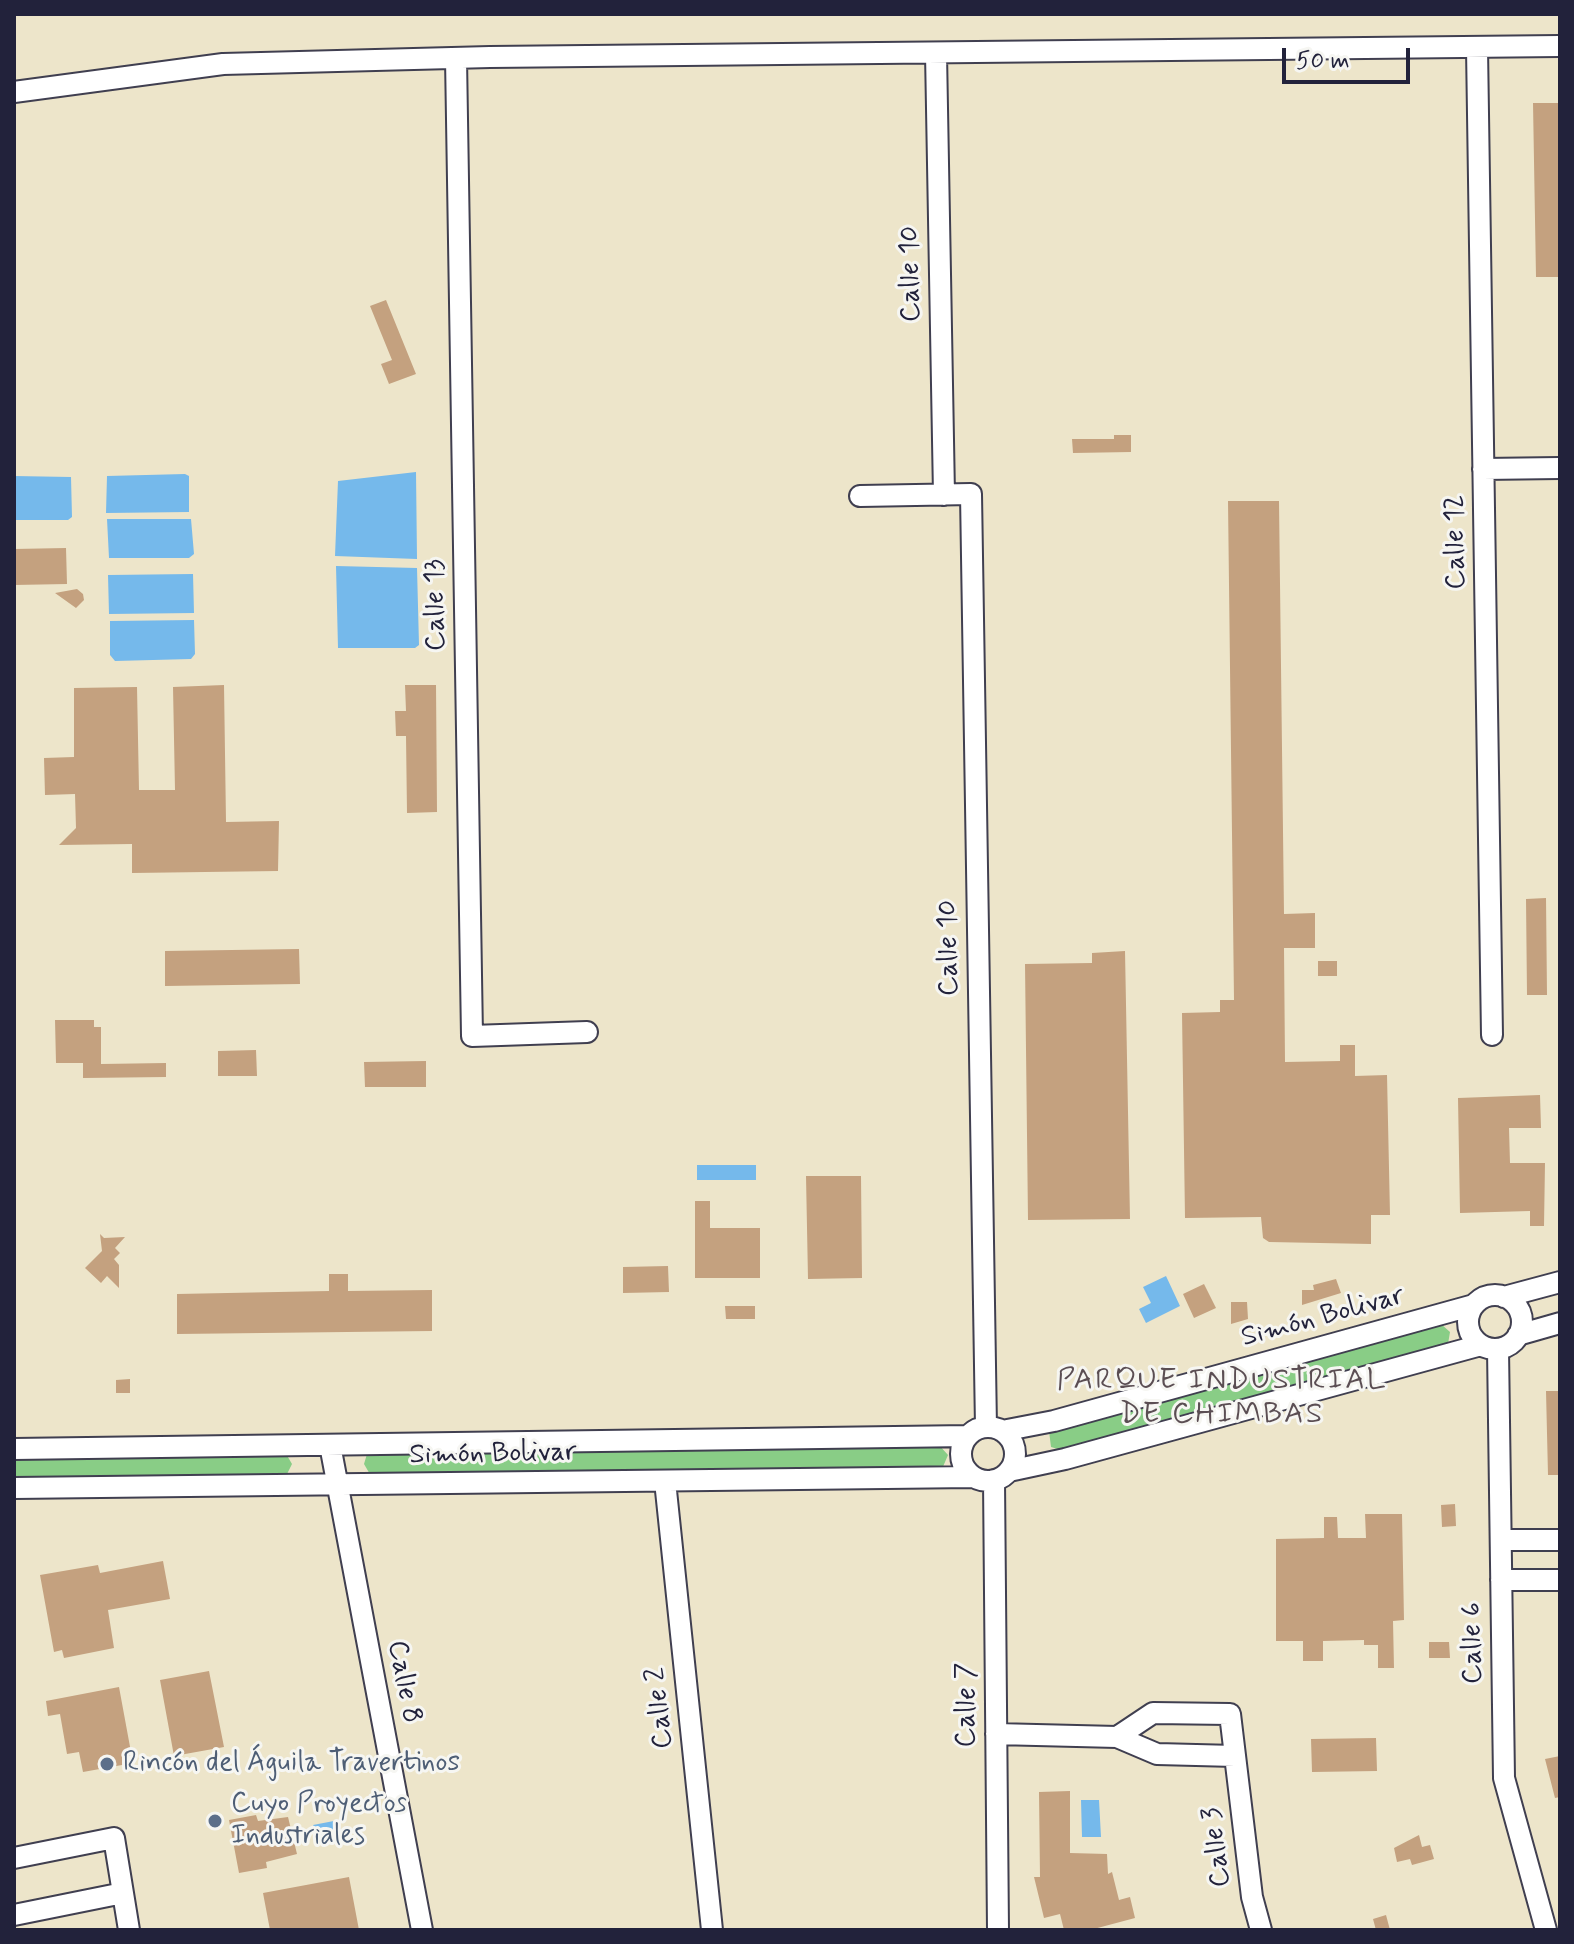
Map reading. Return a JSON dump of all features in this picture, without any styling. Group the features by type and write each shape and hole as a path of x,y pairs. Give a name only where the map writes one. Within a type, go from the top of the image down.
{"street":[{"path":"14,92 223,64 456,58 1560,46"},
{"name":"Calle 12","path":"1477,48 1492,1035"},
{"name":"Calle 10","path":"936,53 944,495"},
{"name":"Calle 13","path":"456,58 472,1036 587,1032"},
{"path":"1483,469 1560,468"},
{"name":"Calle 10","path":"860,496 971,494 985,1431"},
{"path":"1489,1347 1468,1327 1474,1305 1484,1297 1504,1297 1560,1282"},
{"path":"1504,1297 1520,1313 1518,1335"},
{"name":"Simón Bolivar","path":"14,1449 985,1431 1054,1421 1474,1305"},
{"path":"1002,1476 1015,1454 1013,1445 985,1431 961,1452 962,1462 973,1477 1002,1476 1510,1344 1518,1335 1560,1323"},
{"name":"Calle 6","path":"1489,1347 1501,1540 1504,1778 1546,1930"},
{"name":"Calle 8","path":"330,1445 422,1930"},
{"name":"Calle 7","path":"998,1930 996,1734 1002,1476"},
{"name":"Simón Bolivar","path":"14,1488 973,1477"},
{"name":"Calle 2","path":"665,1481 712,1930"},
{"path":"1501,1540 1560,1540"},
{"path":"1501,1580 1560,1580"},
{"name":"Calle 3","path":"1117,1737 1153,1713 1230,1714 1252,1897 1261,1930"},
{"path":"996,1734 1117,1737 1157,1754 1235,1756"},
{"path":"14,1858 114,1838 129,1930"},
{"path":"14,1915 123,1893"}],"green space":[{"path":"1441,1324 1450,1332 1448,1344 1061,1450 1051,1447 1049,1431"},
{"path":"939,1445 948,1455 942,1469 371,1476 364,1464 367,1454"},
{"path":"285,1452 292,1464 286,1476 14,1481 14,1457"}],"water":[{"path":"416,472 417,559 335,556 338,481"},
{"path":"14,476 71,477 72,517 68,520 14,520"},
{"path":"107,476 189,476 189,512 106,513"},
{"path":"107,519 191,519 194,554 189,558 109,558"},
{"path":"336,566 417,568 419,645 415,648 338,648"},
{"path":"193,574 194,613 109,614 108,575"},
{"path":"194,620 195,654 191,659 115,661 110,655 110,621"},
{"path":"697,1165 756,1165 756,1180 697,1180"},
{"path":"1166,1276 1180,1306 1146,1323 1139,1309 1151,1303 1143,1287"},
{"path":"1081,1800 1099,1800 1101,1837 1082,1837"},
{"path":"339,1820 341,1833 316,1838 313,1825"}],"building":[{"path":"1533,103 1560,103 1560,277 1536,277"},
{"path":"386,300 416,374 389,384 381,364 392,360 370,306"},
{"path":"1114,435 1131,435 1131,452 1073,453 1072,439 1114,439"},
{"path":"1228,501 1279,501 1284,914 1315,913 1315,948 1284,948 1285,1062 1340,1061 1340,1045 1355,1045 1355,1076 1387,1075 1390,1215 1371,1215 1371,1244 1269,1242 1263,1238 1261,1217 1185,1218 1182,1013 1220,1012 1220,1000 1234,1000"},
{"path":"66,548 67,584 14,585 14,549"},
{"path":"77,589 84,600 76,608 55,593"},
{"path":"224,685 226,822 279,821 278,871 132,873 132,844 59,845 76,828 75,794 45,795 44,758 74,757 74,688 137,687 139,790 175,790 173,687"},
{"path":"405,685 436,685 437,812 407,813 406,736 396,736 395,711 406,711"},
{"path":"1546,898 1547,995 1527,995 1526,899"},
{"path":"299,949 300,984 165,986 165,951"},
{"path":"1125,951 1130,1219 1028,1220 1025,964 1092,963 1092,953"},
{"path":"1318,961 1337,961 1337,976 1318,976"},
{"path":"55,1020 94,1020 94,1027 101,1027 101,1064 166,1063 166,1077 83,1078 83,1063 56,1063"},
{"path":"256,1050 257,1076 218,1076 218,1051"},
{"path":"426,1061 426,1087 365,1087 364,1062"},
{"path":"1540,1095 1541,1128 1509,1128 1510,1163 1545,1163 1544,1226 1530,1226 1530,1211 1460,1213 1458,1098"},
{"path":"806,1176 861,1176 862,1278 808,1279"},
{"path":"695,1201 710,1201 710,1228 760,1228 760,1278 695,1278"},
{"path":"100,1234 104,1238 125,1237 115,1248 120,1253 114,1259 119,1265 119,1288 107,1276 101,1283 85,1268 102,1251"},
{"path":"668,1266 669,1292 623,1293 623,1267"},
{"path":"329,1274 348,1274 348,1291 432,1290 432,1331 177,1334 177,1294 329,1291"},
{"path":"1336,1279 1341,1293 1302,1305 1302,1290 1314,1290 1313,1285"},
{"path":"1204,1284 1216,1308 1194,1318 1183,1294"},
{"path":"1231,1302 1247,1302 1248,1319 1231,1324"},
{"path":"725,1306 755,1306 755,1319 726,1319"},
{"path":"130,1379 130,1393 116,1393 116,1380"},
{"path":"1546,1391 1560,1391 1560,1475 1548,1475"},
{"path":"1455,1504 1456,1526 1442,1527 1441,1505"},
{"path":"1365,1514 1402,1514 1404,1620 1393,1621 1394,1668 1378,1668 1378,1645 1364,1645 1364,1640 1323,1641 1323,1661 1303,1661 1303,1641 1276,1641 1276,1539 1324,1538 1324,1517 1337,1517 1338,1538 1366,1538"},
{"path":"163,1561 170,1599 108,1610 114,1648 64,1658 62,1650 54,1652 40,1575 98,1565 100,1573"},
{"path":"1429,1642 1449,1642 1450,1658 1429,1658"},
{"path":"209,1671 224,1747 174,1756 160,1680"},
{"path":"119,1687 133,1763 83,1772 79,1752 67,1754 60,1714 48,1716 46,1701"},
{"path":"1376,1738 1377,1771 1312,1772 1311,1739"},
{"path":"1560,1756 1560,1797 1555,1798 1545,1759"},
{"path":"1070,1791 1070,1853 1107,1854 1108,1874 1112,1872 1119,1900 1130,1897 1135,1918 1090,1930 1064,1930 1060,1914 1044,1918 1034,1877 1040,1877 1039,1792"},
{"path":"256,1815 258,1821 288,1817 297,1854 266,1862 267,1868 239,1873 229,1820"},
{"path":"1419,1835 1422,1847 1430,1845 1434,1859 1412,1865 1410,1859 1397,1862 1394,1848"},
{"path":"349,1877 359,1930 270,1930 263,1893"},
{"path":"1386,1915 1390,1930 1376,1930 1373,1919"}],"place":[{"name":"Rincón del Águila Travertinos","path":"107,1764"},
{"name":"Cuyo Proyectos Industriales","path":"215,1821"}],"district":[{"name":"PARQUE INDUSTRIAL DE CHIMBAS","path":"1222,1399"}]}
